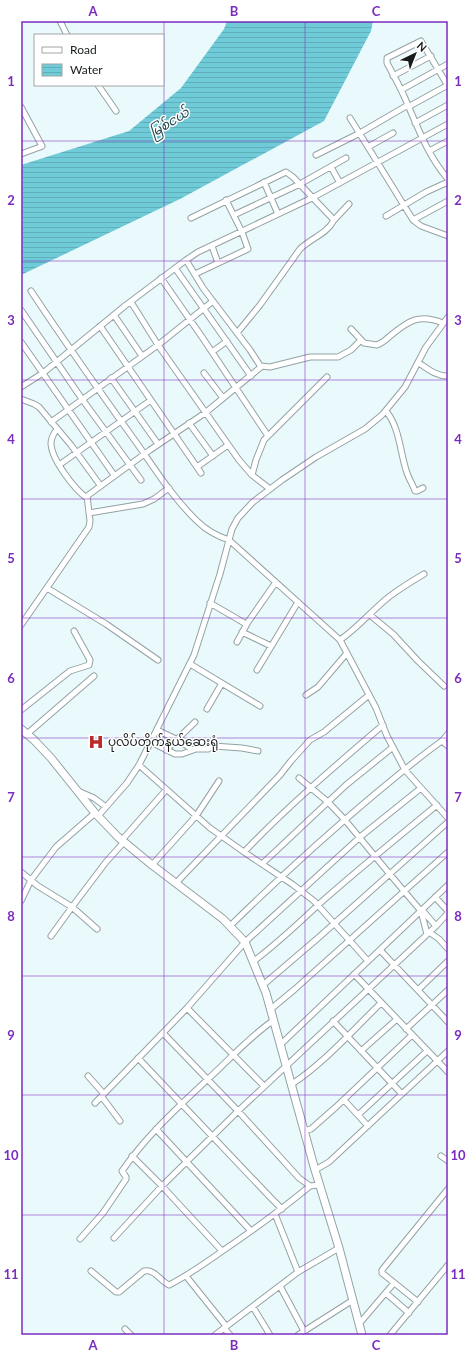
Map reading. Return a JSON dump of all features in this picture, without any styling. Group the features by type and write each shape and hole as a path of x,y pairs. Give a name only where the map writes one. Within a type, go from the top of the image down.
{"street":[{"path":"60,21 66,34"},
{"path":"316,155 360,133 408,106 448,85 423,43 419,41 388,57 387,63 401,90 408,106 415,123 422,138 448,179"},
{"path":"393,76 430,56"},
{"path":"401,90 448,64"},
{"path":"99,86 116,111"},
{"path":"415,123 448,105"},
{"path":"21,107 42,146 21,154"},
{"path":"350,118 413,220 420,226 448,236"},
{"path":"21,387 43,373 100,326 186,260 312,198 448,124"},
{"path":"368,147 393,133"},
{"path":"429,151 448,141"},
{"path":"234,215 271,199 346,158"},
{"path":"331,167 340,183"},
{"path":"191,218 287,172 334,220"},
{"path":"264,182 278,214"},
{"path":"386,216 448,182"},
{"path":"195,274 248,249 242,232 226,200"},
{"path":"413,220 448,201"},
{"path":"237,333 260,305 300,249 330,227 334,220 349,204"},
{"path":"212,246 218,262"},
{"path":"186,260 213,301 262,366 270,367 310,357 338,356 351,350 361,340"},
{"path":"175,268 251,376"},
{"path":"161,278 268,436"},
{"path":"31,291 144,454 169,488 197,521 219,537 229,540 340,640 376,708 405,770 448,818"},
{"path":"51,422 158,345 213,301"},
{"path":"131,302 158,345 228,445 252,475 270,489"},
{"path":"21,310 82,399 141,480"},
{"path":"114,316 142,356"},
{"path":"21,901 31,880 56,847 106,807 127,783 139,766 197,647 232,528 244,511 270,489 316,457 365,429 386,411 406,387 426,347 448,317"},
{"path":"351,329 366,344 378,345 405,324 416,319 436,320 444,323"},
{"path":"100,326 201,472"},
{"path":"212,352 227,341"},
{"path":"22,345 114,475"},
{"path":"419,363 435,374 447,376"},
{"path":"21,625 86,532 90,521 87,496 129,464 205,412 262,366"},
{"path":"204,373 223,398"},
{"path":"252,475 261,447 268,436 327,377"},
{"path":"111,378 136,411 158,444"},
{"path":"21,399 34,404 51,422 77,453 100,485"},
{"path":"59,465 151,400"},
{"path":"386,411 396,430 407,474 415,491 423,488"},
{"path":"189,423 213,456"},
{"path":"57,429 51,444 56,460 76,489 87,498"},
{"path":"198,467 228,445"},
{"path":"89,513 143,504 154,499 169,488"},
{"path":"340,640 389,597 411,581 424,574"},
{"path":"237,642 246,624 276,582"},
{"path":"47,588 111,627 158,660"},
{"path":"257,670 298,602"},
{"path":"210,603 246,624"},
{"path":"370,615 393,634 444,686"},
{"path":"21,710 70,671 89,665 90,660 74,631"},
{"path":"242,632 271,646"},
{"path":"306,695 318,687 347,653"},
{"path":"190,664 260,706"},
{"path":"27,734 94,676"},
{"path":"207,709 222,683"},
{"path":"176,883 280,775 305,745 339,721 369,695"},
{"path":"166,750 195,722"},
{"path":"244,852 310,787 383,725"},
{"path":"21,729 51,758 77,791 123,841 230,926 245,942 254,961 271,1009 319,1185 339,1248 362,1335"},
{"path":"157,730 178,740 193,750"},
{"path":"230,926 282,876 345,820 442,741 448,734"},
{"path":"442,741 448,746"},
{"path":"151,742 175,754 182,754 193,750 204,750 213,746 242,748 258,752"},
{"path":"262,864 358,775 393,747"},
{"path":"139,766 196,816 222,836 301,890 318,905 368,961"},
{"path":"299,778 328,802 345,820 404,892 436,926"},
{"path":"152,865 196,816 219,781"},
{"path":"95,1103 187,1008 245,942 360,837 421,788"},
{"path":"51,936 106,862 166,790"},
{"path":"77,791 94,798 106,807"},
{"path":"254,961 437,805"},
{"path":"263,985 448,822"},
{"path":"271,1009 448,852"},
{"path":"21,872 72,907 97,929"},
{"path":"281,1044 448,885"},
{"path":"114,1238 162,1186 212,1136 436,926 448,912 435,897"},
{"path":"422,910 428,933 439,940 448,949"},
{"path":"380,950 447,1020"},
{"path":"418,990 448,960"},
{"path":"354,974 448,1072"},
{"path":"406,1029 448,990"},
{"path":"292,1084 303,1076 347,1036 381,1003"},
{"path":"187,1008 264,1086"},
{"path":"361,1051 397,1019"},
{"path":"80,1239 103,1213 126,1179 122,1171 132,1156 181,1103 208,1079 247,1040 274,1020"},
{"path":"334,1021 402,1094"},
{"path":"163,1033 208,1079 299,1178 310,1186"},
{"path":"304,1131 311,1129 344,1100 412,1035"},
{"path":"358,1115 427,1051"},
{"path":"315,1170 329,1162 448,1051"},
{"path":"138,1058 282,1209"},
{"path":"88,1076 103,1095 120,1121"},
{"path":"344,1100 368,1126"},
{"path":"156,1129 251,1231"},
{"path":"132,1156 222,1251"},
{"path":"91,1271 116,1292 119,1292 144,1271 151,1270 169,1285 186,1276 251,1231 282,1209 310,1186 319,1185"},
{"path":"418,1302 382,1273 382,1270 448,1189"},
{"path":"274,1214 298,1272"},
{"path":"215,1335 298,1272 339,1248"},
{"path":"390,1335 448,1265"},
{"path":"186,1276 230,1335"},
{"path":"359,1324 394,1283"},
{"path":"280,1286 304,1331"},
{"path":"386,1293 409,1313"},
{"path":"298,1335 353,1300"},
{"path":"253,1307 270,1335"},
{"path":"125,1329 131,1335"}],"water":[{"name":"မြစ်ငယ်","path":"227,21 373,21 371,31 324,121 180,199 21,275 21,165 129,131 181,88 224,29"}],"place":[{"name":"ပုလိပ်တိုက်နယ်ဆေးရုံ","path":"96,742"}]}
